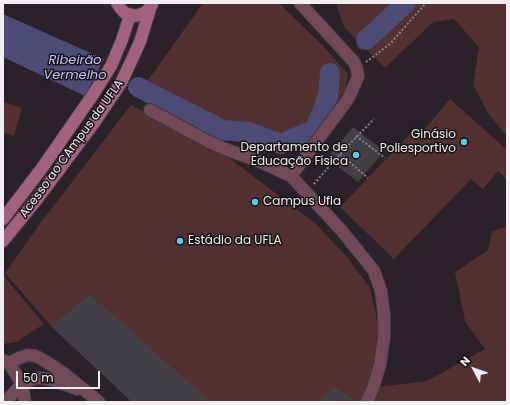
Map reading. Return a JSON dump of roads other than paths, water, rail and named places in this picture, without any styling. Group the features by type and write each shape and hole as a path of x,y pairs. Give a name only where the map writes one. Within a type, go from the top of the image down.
{"street":[{"path":"117,3 120,9 130,15"},
{"path":"291,176 348,99 358,77 354,62 300,3"},
{"name":"Acesso ao CAmpus da UFLA","path":"3,219 47,161 108,71 122,40 130,15 141,15 152,6"},
{"name":"Acesso ao CAmpus da UFLA","path":"3,241 38,198 94,124 122,83 140,42 152,6"},
{"path":"150,110 233,152 258,161 291,176 342,231 374,271 381,291 384,315 384,337 380,365 367,402"},
{"path":"25,402 22,384 6,362 28,355 36,356 62,372 99,402"},
{"path":"5,402 22,384 33,379 42,378 62,383 86,393"}],"water":[{"name":"Ribeirão Vermelho","path":"3,14 104,59 85,96 3,57"}],"waterway":[{"name":"Ribeirão Vermelho","path":"366,40 406,3"},
{"name":"Ribeirão Vermelho","path":"138,87 223,130 248,132 281,144 315,129 328,96 330,73"}],"place":[{"name":"Ginásio Poliesportivo","path":"464,142"},
{"name":"Departamento de Educação Física","path":"356,155"},
{"name":"Campus Ufla","path":"255,202"},
{"name":"Estádio da UFLA","path":"180,241"}]}
